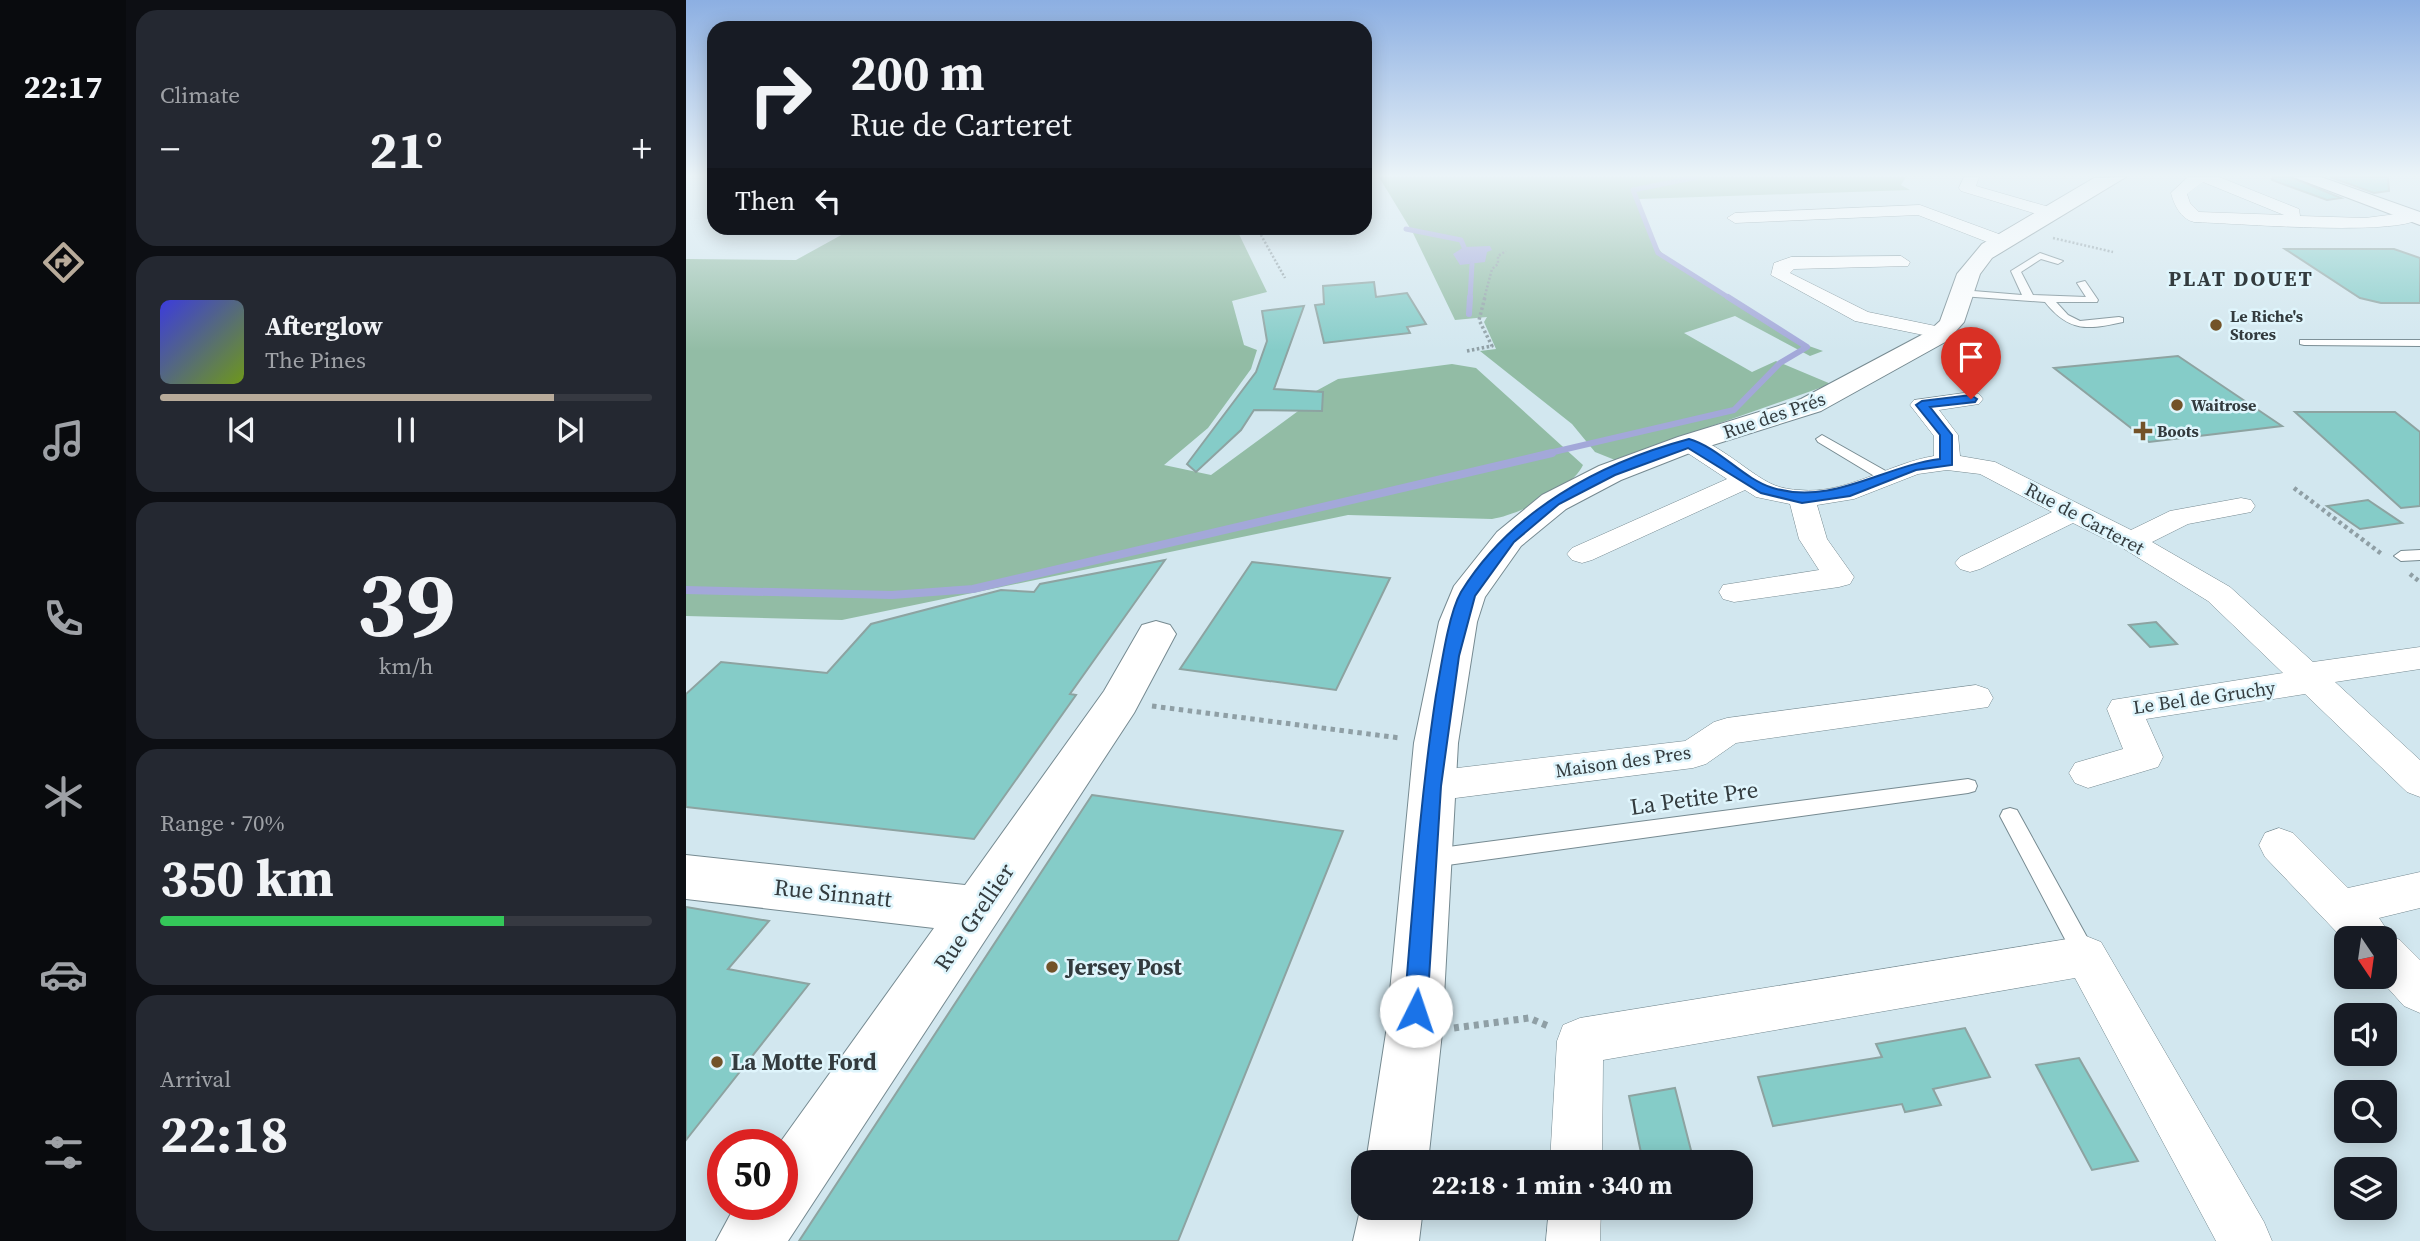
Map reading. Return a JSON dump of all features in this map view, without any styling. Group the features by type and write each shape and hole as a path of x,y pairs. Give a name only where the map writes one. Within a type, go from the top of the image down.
{"main road":[{"path":"1943,333 1951,325 1973,266 2015,235"},
{"name":"Rue des Prés","path":"1399,1150 1414,1033 1436,743 1458,622 1467,595 1492,558 1528,521 1554,502 1610,473 1689,443 1811,405 1943,333"},
{"name":"Rue Grellier","path":"798,1171 1119,702 1156,634"},
{"name":"Rue Sinnatt","path":"686,877 979,910"},
{"path":"749,1241 764,1220"},
{"path":"1386,1241 1389,1220"}],"street":[{"path":"1901,261 1791,263 1781,267 1780,275 1862,317 1943,333"},
{"path":"1947,462 1946,435 1922,405 1971,399"},
{"name":"Rue de Carteret","path":"1689,443 1765,491 1802,499 1845,493 1913,467 1947,462 1986,467 2132,541 2219,594 2420,782"},
{"path":"1582,554 1746,480"},
{"path":"1734,592 1839,577 1813,539 1802,499"},
{"path":"2132,541 2180,517 2241,506"},
{"path":"1970,563 2075,511"},
{"path":"2310,678 2420,659"},
{"name":"Le Bel de Gruchy","path":"2088,773 2146,757 2124,709 2310,678"},
{"name":"Maison des Pres","path":"1432,786 1693,754 1727,731 1976,698"},
{"path":"2279,845 2358,926"},
{"path":"2341,908 2420,890"},
{"path":"1576,1150 1580,1041 2086,957 2245,1241"},
{"path":"2398,968 2420,991"},
{"path":"1573,1241 1574,1220"}],"lane":[{"path":"2029,298 2016,271 2040,256 2059,261"},
{"path":"1961,293 2093,300 2082,283"},
{"path":"2048,299 2061,317 2078,327 2119,320"},
{"path":"2304,342 2420,343"},
{"path":"1822,439 1886,477"},
{"path":"2396,560 2420,555"},
{"name":"La Petite Pre","path":"1426,859 1968,786"},
{"path":"2010,816 2086,957"}],"path":[{"path":"1261,235 1285,278"},
{"path":"2050,235 2113,252"},
{"path":"1467,351 1492,346 1479,320 1492,270 1498,264 1498,256 1506,251"},
{"path":"2294,488 2396,560 2420,582"},
{"path":"1119,702 1436,743"},
{"path":"1414,1033 1529,1018 1580,1041"}],"green space":[{"path":"841,235 1239,235 1267,292 1232,301 1244,345 1257,350 1251,369 1208,428 1164,465 1211,475 1309,403 1316,391 1338,379 1452,364 1476,368 1583,465 1568,483 1543,500 1492,519 1348,515 842,620 686,616 686,259 796,260"},
{"path":"1414,235 1651,235 1662,253 1679,268 1809,346 1823,351 1810,356 1735,316 1684,333 1752,372 1776,361 1831,384 1615,460 1595,452 1572,424 1480,351 1496,349 1484,322 1487,317 1455,320"}],"water":[{"path":"1490,246 1492,250 1487,252 1485,262 1460,265 1453,254 1464,247"}],"building":[{"path":"2285,249 2394,249 2420,258 2420,303 2381,303 2360,298"},
{"path":"1374,282 1376,297 1407,293 1426,324 1407,327 1410,333 1324,343 1315,305 1324,304 1323,286"},
{"path":"1304,306 1274,389 1323,392 1322,411 1254,410 1241,430 1196,472 1187,464 1256,372 1267,341 1262,311"},
{"name":"Waitrose","path":"2178,356 2282,426 2149,442 2054,368"},
{"path":"2295,412 2395,412 2420,432 2420,506 2401,508"},
{"path":"2368,500 2402,523 2360,529 2327,506"},
{"path":"1165,560 1070,694 1076,695 974,839 686,807 686,694 721,662 827,673 871,624 1001,590 1034,592 1040,584"},
{"path":"1252,562 1390,578 1336,690 1180,669"},
{"path":"2156,622 2177,644 2150,647 2129,625"},
{"name":"Jersey Post","path":"1092,795 1343,831 1178,1241 799,1241"},
{"name":"La Motte Ford","path":"686,907 769,921 728,969 809,984 686,1140"},
{"path":"1965,1028 1990,1077 1933,1089 1941,1105 1905,1112 1902,1104 1773,1126 1758,1077 1882,1057 1876,1044"},
{"path":"2079,1058 2138,1161 2092,1170 2036,1065"},
{"path":"1675,1088 1691,1150 1640,1150 1629,1096"}],"waterway":[{"path":"1436,235 1461,240 1464,247"},
{"path":"1651,235 1658,253 1731,299"},
{"path":"1470,299 1472,264"},
{"path":"1469,314 1470,297"},
{"path":"1545,454 1734,410 1780,363 1807,347 1728,297"},
{"path":"686,590 892,595 973,589 1552,453"}],"place":[{"name":"Le Riche's Stores","path":"2216,325"},
{"name":"Waitrose","path":"2177,405"},
{"name":"Boots","path":"2143,431"},
{"name":"Jersey Post","path":"1052,967"},
{"name":"La Motte Ford","path":"717,1062"}],"district":[{"name":"PLAT DOUET","path":"2241,279"}],"route":[{"path":"1416,1011 1436,743 1451,656 1467,595 1492,558 1509,539 1554,502 1610,473 1689,443 1765,491 1802,499 1845,493 1913,467 1947,462 1946,435 1922,405 1971,399"}]}
